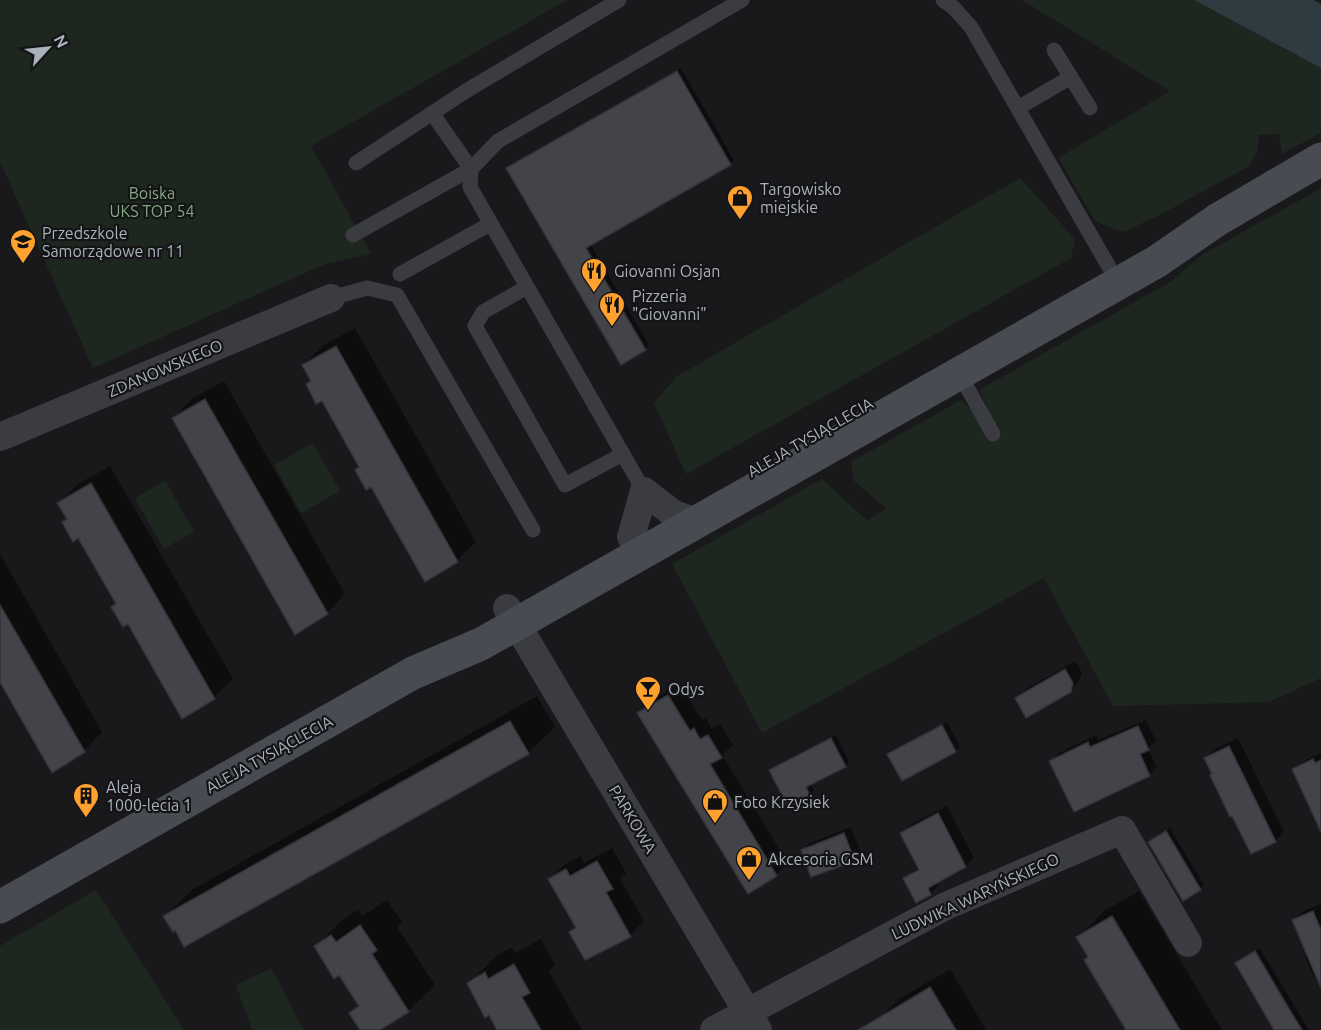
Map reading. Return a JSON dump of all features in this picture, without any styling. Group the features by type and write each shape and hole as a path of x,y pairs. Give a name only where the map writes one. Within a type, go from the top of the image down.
{"street":[{"name":"ALEJA TYSIĄCLECIA","path":"0,907 413,673 481,644 512,616 631,537 686,518 959,373 1156,262 1217,220 1321,159"},
{"name":"ALEJA TYSIĄCLECIA","path":"512,616 686,518 1109,267 1149,245 1217,220"},
{"name":"ZDANOWSKIEGO","path":"0,437 331,298"},
{"path":"631,537 644,491 686,518"},
{"name":"PARKOWA","path":"512,616 753,1021"},
{"name":"LUDWIKA WARYŃSKIEGO","path":"714,1030 753,1021 946,906 1122,830 1188,944"}],"lane":[{"path":"356,163 466,91 620,0"},
{"path":"353,236 471,169 483,154 506,135 742,0"},
{"path":"943,0 953,7 971,27 1109,267"},
{"path":"1054,50 1090,108"},
{"path":"1018,108 1071,77"},
{"path":"432,113 471,169 470,187 644,491"},
{"path":"400,274 490,224"},
{"path":"527,287 483,312 475,326 565,485 623,454"},
{"path":"331,298 367,288 397,295 533,530"},
{"path":"959,373 993,434"}],"green space":[{"name":"Boiska UKS TOP 54","path":"0,0 567,0 311,146 371,254 325,264 93,368 0,162"},
{"path":"1022,0 1194,0 1321,68 1321,133 1282,154 1279,134 1259,135 1257,152 1249,166 1158,216 1123,232 1096,222 1058,158 1170,91"},
{"path":"1020,178 1075,239 1071,258 686,474 654,403 676,377"},
{"path":"1321,188 1321,678 1269,702 1113,706 1044,578 762,733 672,564 822,479 867,521 886,508 854,481 851,462 961,400 975,414 998,430 979,390 1170,282 1202,255"},
{"path":"313,443 340,491 301,513 274,465"},
{"path":"165,481 194,531 164,549 135,498"},
{"path":"96,890 184,1030 0,1030 0,946"},
{"path":"271,968 304,1030 252,1030 236,985"}],"shaded area":[{"path":"1194,0 1314,0 1321,4 1321,68"}],"building":[{"path":"677,71 731,165 586,248 646,350 621,365 506,168"},
{"path":"336,346 458,562 425,582 371,487 366,490 355,470 359,467 322,401 316,404 306,384 311,381 302,365"},
{"path":"205,399 328,614 295,635 172,418"},
{"path":"91,483 215,699 182,719 128,624 123,627 111,607 116,604 78,538 73,542 62,522 67,519 57,503"},
{"path":"0,605 85,752 52,773 0,682"},
{"path":"1065,669 1073,683 1071,692 1026,718 1015,698"},
{"path":"668,695 690,731 694,728 700,739 708,735 722,758 710,764 777,876 748,894 637,713"},
{"path":"510,721 529,754 184,947 175,930 173,932 163,916"},
{"path":"942,725 956,752 902,781 887,754"},
{"path":"1138,726 1149,750 1140,754 1150,776 1074,812 1049,761 1088,742 1090,747"},
{"path":"831,738 846,767 806,787 810,795 788,807 769,770"},
{"path":"1229,746 1276,842 1251,854 1232,816 1230,817 1204,758"},
{"path":"1313,759 1315,763 1321,760 1321,832 1292,769"},
{"path":"938,813 966,867 928,888 931,895 916,903 903,878 919,870 900,833"},
{"path":"1166,831 1201,890 1183,901 1148,842"},
{"path":"844,833 855,861 811,877 801,850"},
{"path":"597,861 613,889 606,892 631,937 585,960 569,932 576,928 548,879 566,869 570,876"},
{"path":"1313,911 1321,930 1321,988 1292,920"},
{"path":"1112,916 1180,1030 1126,1030 1084,960 1088,957 1076,937"},
{"path":"360,925 377,950 372,954 409,1012 380,1030 360,1030 349,1013 359,1006 339,975 334,979 314,946 331,935 336,942"},
{"path":"1255,951 1302,1030 1274,1030 1235,963"},
{"path":"514,964 530,993 522,997 541,1030 497,1030 489,1015 485,1018 467,983 485,972 488,979"},
{"path":"930,987 956,1030 858,1030 892,1010"}],"place":[{"name":"Targowisko miejskie","path":"740,221"},
{"name":"Przedszkole Samorządowe nr 11","path":"23,265"},
{"name":"Giovanni Osjan","path":"594,294"},
{"name":"Pizzeria \"Giovanni\"","path":"612,328"},
{"name":"Odys","path":"648,712"},
{"name":"Aleja 1000-lecia 1","path":"86,819"},
{"name":"Foto Krzysiek","path":"715,825"},
{"name":"Akcesoria GSM","path":"749,882"}]}
